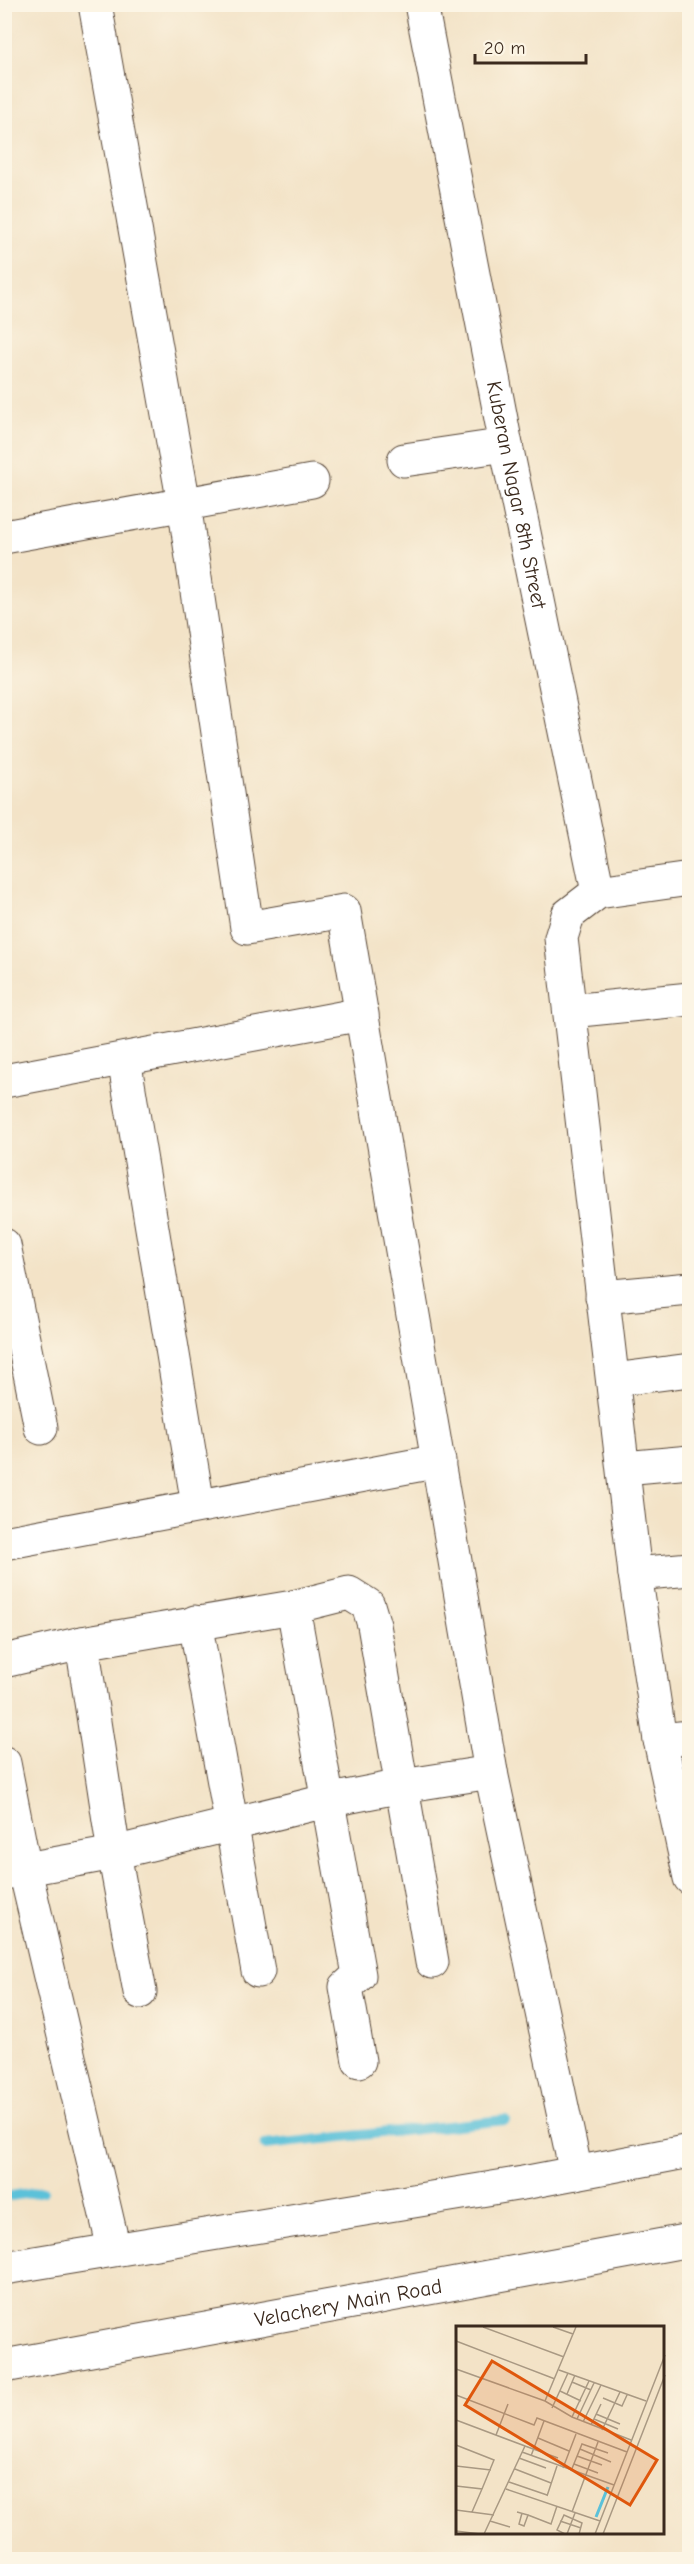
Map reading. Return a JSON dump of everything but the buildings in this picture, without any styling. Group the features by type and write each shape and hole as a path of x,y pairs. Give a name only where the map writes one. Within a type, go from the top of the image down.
{"street":[{"path":"95,4 184,504 247,928 344,911 491,1772 576,2173"},
{"name":"Kuberan Nagar 8th Street","path":"421,4 506,445 598,892"},
{"path":"404,460 506,445"},
{"path":"4,537 312,481"},
{"path":"690,879 598,892 568,915 561,938 635,1574 675,1739 690,1878"},
{"path":"570,1011 690,999"},
{"path":"4,1081 362,1014"},
{"path":"124,1059 198,1505"},
{"path":"4,1245 41,1428"},
{"path":"602,1297 690,1289"},
{"path":"613,1380 690,1370"},
{"path":"4,1543 439,1461"},
{"path":"624,1468 690,1462"},
{"path":"635,1574 690,1569"},
{"path":"4,1660 195,1622 294,1607 349,1593 368,1605 374,1625 432,1962"},
{"path":"294,1607 326,1801 359,1975 346,1987 359,2061"},
{"path":"195,1622 258,1971"},
{"path":"82,1643 114,1853 140,1992"},
{"path":"4,1763 15,1871 114,2249"},
{"path":"15,1871 114,1853 326,1801 491,1772"},
{"path":"4,2268 576,2173 690,2151"},
{"name":"Velachery Main Road","path":"4,2366 690,2240"}],"waterway":[{"path":"265,2145 505,2120"},
{"path":"4,2197 43,2191"}]}
